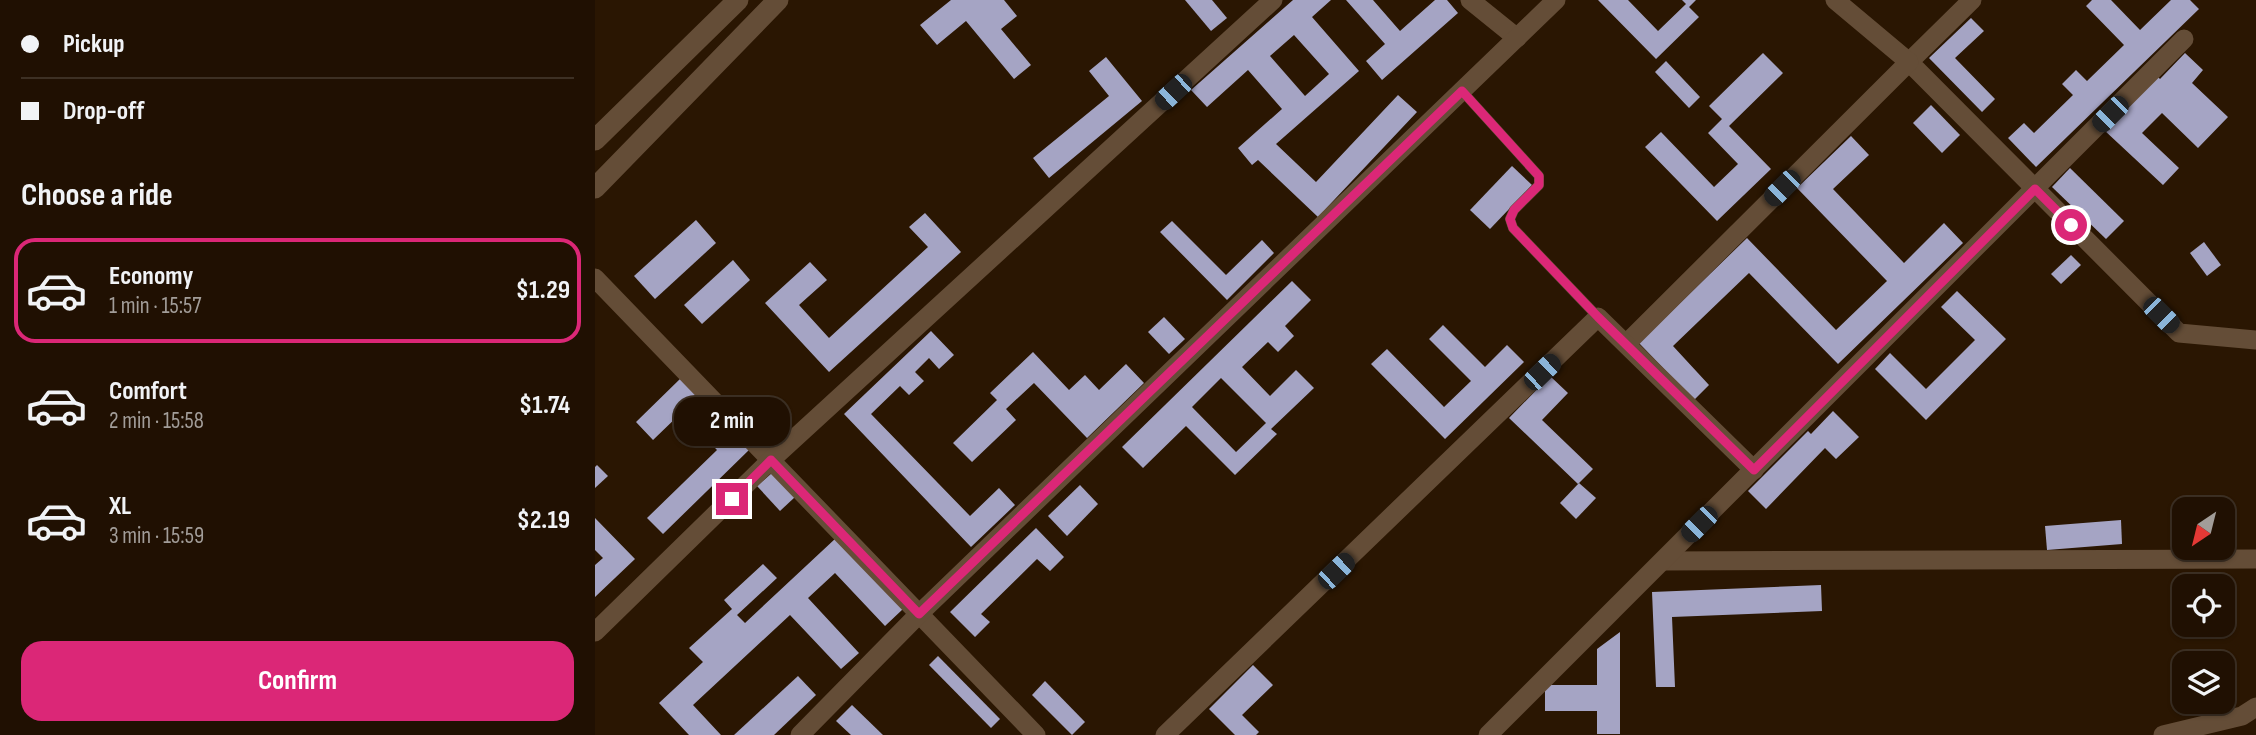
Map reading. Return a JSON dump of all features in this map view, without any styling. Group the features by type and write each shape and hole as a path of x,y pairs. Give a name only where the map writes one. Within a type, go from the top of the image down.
{"main road":[{"path":"595,140 738,0"},
{"path":"595,188 778,0"}],"street":[{"path":"595,632 771,460 1273,0"},
{"path":"1470,0 1517,38"},
{"path":"800,735 919,614 1556,0"},
{"path":"1835,0 1909,62 2179,333 2256,340"},
{"path":"1626,344 1972,0"},
{"path":"1488,735 2184,39"},
{"path":"595,278 1036,735"},
{"path":"1165,735 1598,317 1754,470"},
{"path":"1663,561 2256,559"},
{"path":"2163,735 2242,716 2256,707"}],"lane":[{"path":"1462,91 1539,176 1539,185 1514,210 1510,219 1513,228 1598,317"}],"building":[{"path":"951,0 1004,0 1017,16 1001,29 1031,65 1014,79 966,21 937,45 920,25"},
{"path":"1185,0 1212,0 1227,18 1211,31"},
{"path":"1293,0 1331,0 1312,17 1359,71 1276,144 1316,182 1398,95 1417,112 1318,217 1258,160 1252,165 1238,148 1282,109 1248,70 1207,107 1191,90","holes":["1294,35 1329,74 1305,96 1270,56"]},
{"path":"1346,0 1373,0 1400,31 1435,0 1447,0 1458,13 1382,80 1366,61 1385,44"},
{"path":"1598,0 1628,0 1658,31 1686,4 1682,0 1696,0 1689,7 1699,17 1656,59"},
{"path":"2092,0 2111,0 2140,30 2171,0 2190,0 2199,9 2036,167 2008,138 2024,123 2034,133 2073,95 2062,84 2076,70 2087,81 2124,45 2086,6"},
{"path":"1971,18 1984,31 1955,58 1995,99 1982,112 1929,58"},
{"path":"1763,53 1783,73 1729,126 1771,169 1717,221 1645,147 1661,132 1714,187 1738,164 1708,133 1722,119 1709,106"},
{"path":"2185,53 2203,70 2192,83 2228,117 2198,148 2162,113 2142,133 2179,168 2163,185 2104,130 2156,75 2160,79"},
{"path":"1106,57 1142,101 1049,178 1033,158 1109,96 1089,71"},
{"path":"1666,61 1700,97 1689,108 1655,72"},
{"path":"1931,105 1960,135 1942,153 1913,123"},
{"path":"1851,136 1869,155 1833,189 1904,263 1944,223 1963,243 1838,364 1749,273 1673,346 1709,385 1694,400 1639,343 1747,238 1836,330 1887,281 1797,188"},
{"path":"1512,166 1532,185 1490,229 1470,210"},
{"path":"2070,168 2124,221 2106,239 2052,187"},
{"path":"925,213 961,252 829,372 765,303 810,262 827,280 799,305 829,338 928,247 909,227"},
{"path":"696,220 716,243 655,299 634,276"},
{"path":"1172,221 1226,275 1262,240 1274,253 1227,300 1160,232"},
{"path":"2204,242 2221,265 2207,276 2190,253"},
{"path":"2071,255 2081,265 2061,284 2051,274"},
{"path":"733,260 750,280 702,324 684,305"},
{"path":"1292,281 1311,300 1285,326 1294,336 1278,352 1268,342 1242,367 1270,396 1296,370 1314,388 1271,429 1277,434 1235,475 1186,426 1143,468 1122,447","holes":["1221,378 1266,423 1236,452 1192,407"]},
{"path":"1957,291 2006,339 1926,420 1875,369 1890,353 1926,389 1975,340 1941,307"},
{"path":"1164,317 1185,339 1169,354 1148,332"},
{"path":"1443,325 1485,367 1507,345 1524,362 1445,439 1371,364 1387,349 1444,407 1471,381 1429,339"},
{"path":"931,331 954,355 939,369 929,358 915,372 924,381 909,395 900,386 871,414 970,516 999,488 1015,505 971,547 844,414"},
{"path":"1033,352 1069,390 1085,375 1099,390 1126,364 1144,383 1087,438 1034,383 1006,409 1016,420 972,462 953,443 997,400 990,393"},
{"path":"1550,376 1568,393 1542,420 1593,469 1578,484 1509,418"},
{"path":"681,378 750,449 663,534 647,518 717,450 681,413 653,440 636,422"},
{"path":"1833,411 1859,437 1836,459 1825,448 1766,509 1748,491 1808,431 1811,434"},
{"path":"597,465 608,476 595,488 595,467"},
{"path":"772,473 795,497 780,511 757,486"},
{"path":"1579,483 1596,498 1576,519 1560,503"},
{"path":"1080,485 1098,504 1067,536 1048,516"},
{"path":"595,518 635,559 595,597 595,565 603,558 595,550"},
{"path":"2121,520 2122,544 2047,550 2045,526"},
{"path":"1036,528 1064,557 1050,571 1037,559 981,614 990,622 975,637 950,612"},
{"path":"836,538 903,609 885,626 835,573 808,598 859,653 841,669 790,615 693,705 721,735 689,735 659,703 703,662 689,648 732,609 724,600 763,564 777,578 737,615 745,623"},
{"path":"1821,585 1822,611 1672,617 1675,687 1656,687 1652,592"},
{"path":"1620,632 1620,734 1597,734 1597,711 1545,711 1545,685 1597,685 1597,649"},
{"path":"938,656 1000,719 991,728 929,665"},
{"path":"1253,665 1273,685 1242,715 1259,732 1256,735 1235,735 1209,709"},
{"path":"798,676 816,695 774,735 734,735"},
{"path":"1045,681 1085,722 1072,735 1032,695"},
{"path":"852,705 883,735 851,735 836,721"}],"route":[{"path":"732,499 771,460 919,614 1462,91 1539,176 1539,185 1514,210 1510,219 1513,228 1598,317 1754,470 2035,189 2071,225"}]}
